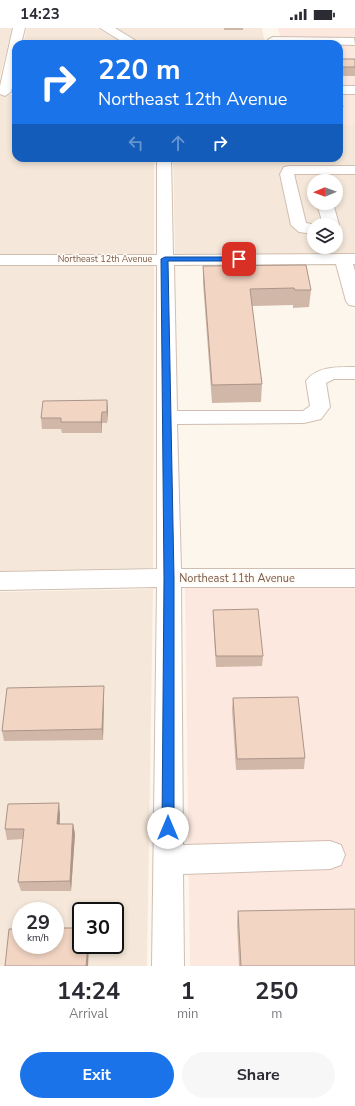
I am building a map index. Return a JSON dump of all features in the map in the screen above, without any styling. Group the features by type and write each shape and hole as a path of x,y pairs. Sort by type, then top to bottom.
{"street":[{"path":"17,40 19,28"},
{"path":"106,28 128,40"},
{"path":"270,28 273,40"},
{"path":"343,42 354,42"},
{"path":"7,92 12,65"},
{"path":"343,90 355,90"},
{"path":"164,162 169,578 168,966"},
{"path":"307,229 299,226 287,174 290,170 309,174"},
{"path":"331,174 355,170"},
{"path":"349,259 355,301"},
{"name":"Northeast 12th Avenue","path":"0,260 349,259"},
{"path":"167,418 304,417 314,414 320,407 316,381 320,377 331,374 355,373"},
{"name":"Northeast 11th Avenue","path":"0,581 169,578 355,578"},
{"path":"168,860 330,855"}],"shaded area":[{"path":"0,28 12,28 0,77"},
{"path":"27,28 97,28 119,40 24,40"},
{"path":"115,28 262,28 264,40 136,40"},
{"path":"278,28 355,28 355,87 343,87 343,40 281,40"},
{"path":"343,93 355,93 355,126 343,126"},
{"path":"0,95 12,95 12,162 154,162 154,254 0,255"},
{"path":"343,126 355,126 355,254 343,254 343,218 307,218 307,254 175,254 173,162 343,162"},
{"path":"154,264 153,568 0,571 0,265"},
{"path":"185,588 355,588 355,966 190,966"},
{"path":"153,589 147,966 0,966 0,592"}],"building":[{"path":"343,59 355,59 355,67 343,67"},
{"path":"306,265 311,290 295,290 294,288 250,289 262,384 212,385 203,266"},
{"path":"107,400 107,412 102,412 101,422 61,422 61,418 41,418 43,401"},
{"path":"258,609 263,656 216,656 213,610"},
{"path":"104,686 102,729 2,731 7,688"},
{"path":"298,697 305,758 237,759 233,698"},
{"path":"59,803 57,824 73,824 70,881 18,882 24,829 5,829 8,804"},
{"path":"355,909 355,966 241,966 238,911"},
{"path":"64,928 72,928 72,954 87,954 86,966 5,966 9,929 12,929 12,954 64,954"}],"route":[{"path":"168,828 169,578 165,259 239,259"}]}
